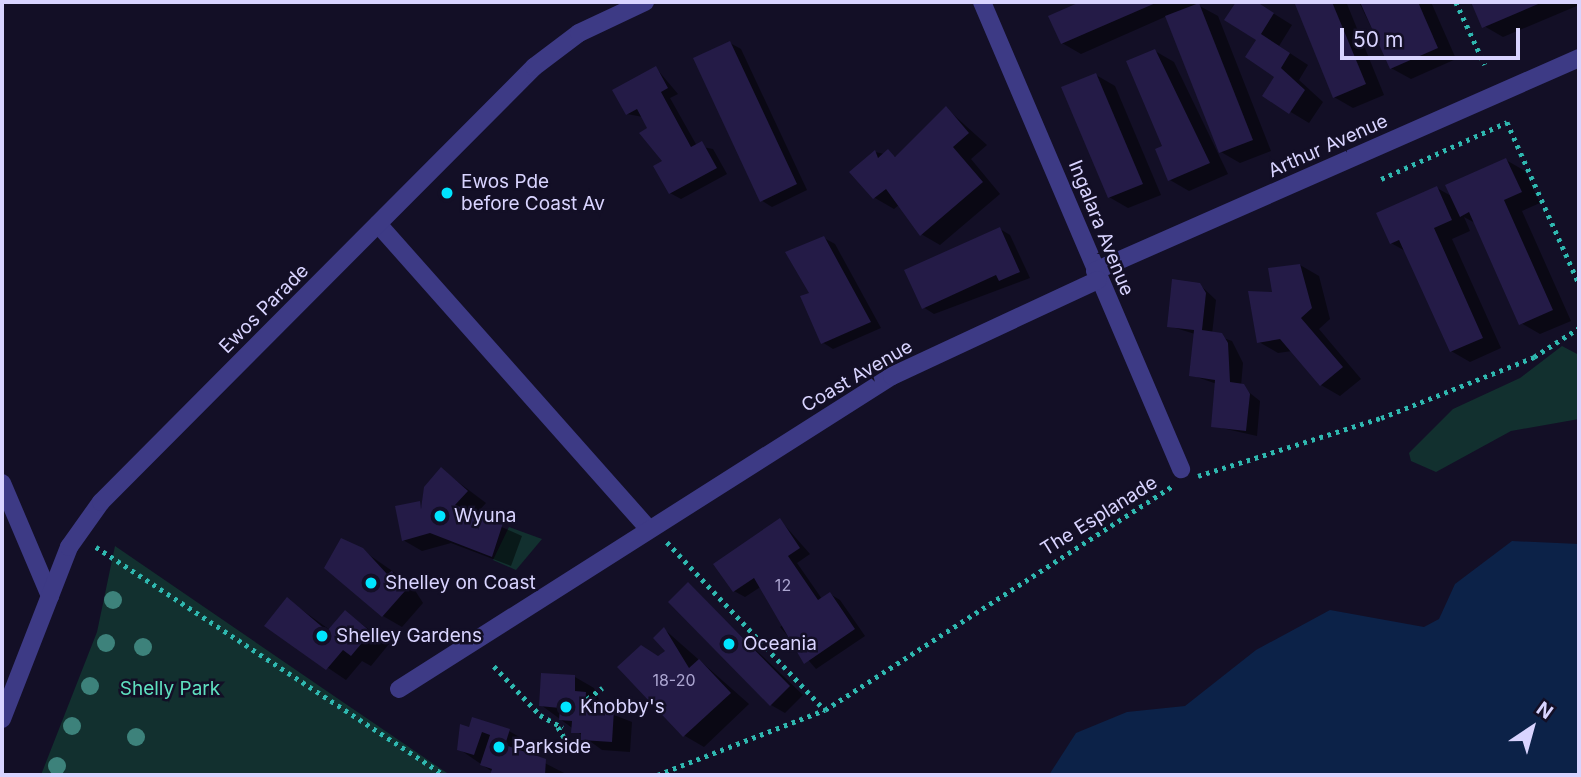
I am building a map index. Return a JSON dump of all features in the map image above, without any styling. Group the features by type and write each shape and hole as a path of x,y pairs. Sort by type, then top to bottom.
{"street":[{"name":"Ewos Parade","path":"2,719 72,541 101,502 534,66 579,33 645,2"},
{"name":"Ingalara Avenue","path":"982,2 1184,477"},
{"name":"Arthur Avenue","path":"1096,275 1579,58"},
{"path":"378,225 650,527"},
{"name":"Coast Avenue","path":"399,689 650,527 892,376 1096,275"},
{"path":"2,483 50,596"}],"path":[{"path":"1456,2 1485,65"},
{"path":"1381,179 1507,122 1579,284"},
{"name":"The Esplanade","path":"657,775 825,710 1184,477 1381,418 1534,357 1579,328"},
{"path":"650,527 825,710"},
{"path":"96,547 444,775"},
{"path":"494,666 561,727 569,745 582,749"},
{"path":"587,699 603,688"}],"green space":[{"path":"1562,346 1579,355 1579,419 1511,431 1436,472 1411,461 1409,453 1453,409 1520,378"},
{"path":"509,527 542,539 516,570 493,560"},
{"name":"Shelly Park","path":"115,546 450,775 41,775 97,632"}],"water":[{"path":"1512,541 1579,544 1579,775 1049,775 1076,733 1127,712 1185,706 1256,650 1330,610 1424,627 1439,619 1455,584"}],"building":[{"path":"1080,2 1158,2 1061,44 1048,16"},
{"path":"1236,2 1257,2 1274,13 1261,34 1290,53 1281,68 1305,90 1289,114 1262,96 1274,77 1245,57 1256,40 1224,20"},
{"path":"1332,2 1366,84 1333,98 1295,4"},
{"path":"1360,2 1418,2 1438,48 1390,69"},
{"path":"1471,2 1543,2 1482,28"},
{"path":"1199,3 1253,140 1219,153 1165,16"},
{"path":"730,41 797,184 760,202 693,58"},
{"path":"1155,49 1210,163 1168,181 1155,149 1162,146 1126,61"},
{"path":"656,66 668,88 661,92 691,147 702,141 717,168 669,194 653,166 662,161 639,133 647,128 637,109 626,115 612,90"},
{"path":"1096,73 1143,184 1108,198 1061,87"},
{"path":"946,106 969,133 953,147 983,182 920,236 886,189 873,199 849,172 875,150 878,158 888,149 895,157"},
{"path":"1506,158 1522,192 1504,200 1553,310 1519,325 1469,212 1460,217 1445,185"},
{"path":"1437,186 1452,220 1434,228 1483,338 1450,352 1399,240 1390,244 1376,213"},
{"path":"1000,227 1020,272 999,281 996,275 922,309 904,270"},
{"path":"824,236 871,322 821,344 800,296 809,293 785,252"},
{"path":"1300,264 1312,308 1301,318 1343,367 1320,386 1280,339 1257,343 1248,291 1272,292 1268,268"},
{"path":"1172,279 1200,283 1206,293 1202,330 1222,333 1228,343 1230,382 1244,384 1250,394 1246,431 1211,427 1215,380 1189,376 1194,330 1167,327"},
{"name":"Wyuna","path":"441,467 468,491 455,505 503,523 492,557 430,533 402,541 395,506 420,501 421,509 424,487"},
{"path":"780,518 800,548 788,556 818,600 830,592 855,629 804,664 754,578 733,592 713,564"},
{"name":"Shelley on Coast","path":"341,538 363,548 387,574 392,571 405,591 382,617 324,568"},
{"name":"Oceania","path":"688,582 790,686 770,706 668,602"},
{"name":"Shelley Gardens","path":"287,597 327,631 345,610 371,632 351,656 343,650 326,670 264,626"},
{"path":"664,627 689,668 699,659 731,693 683,737 617,667 641,645 658,656 665,651 653,638"},
{"name":"Knobby's","path":"541,673 575,675 575,691 586,692 585,708 614,710 612,742 581,740 581,733 571,733 572,721 559,720 560,708 539,706"},
{"name":"Parkside","path":"472,717 510,729 505,745 546,759 545,775 490,775 492,769 480,765 490,735 482,732 474,755 457,750 460,724 469,727"}],"place":[{"name":"Ewos Pde before Coast Av","path":"447,193"},
{"name":"Wyuna","path":"440,516"},
{"name":"Shelley on Coast","path":"371,583"},
{"name":"Shelley Gardens","path":"322,636"},
{"name":"Oceania","path":"729,644"},
{"name":"Knobby's","path":"566,707"},
{"name":"Parkside","path":"499,747"}]}
